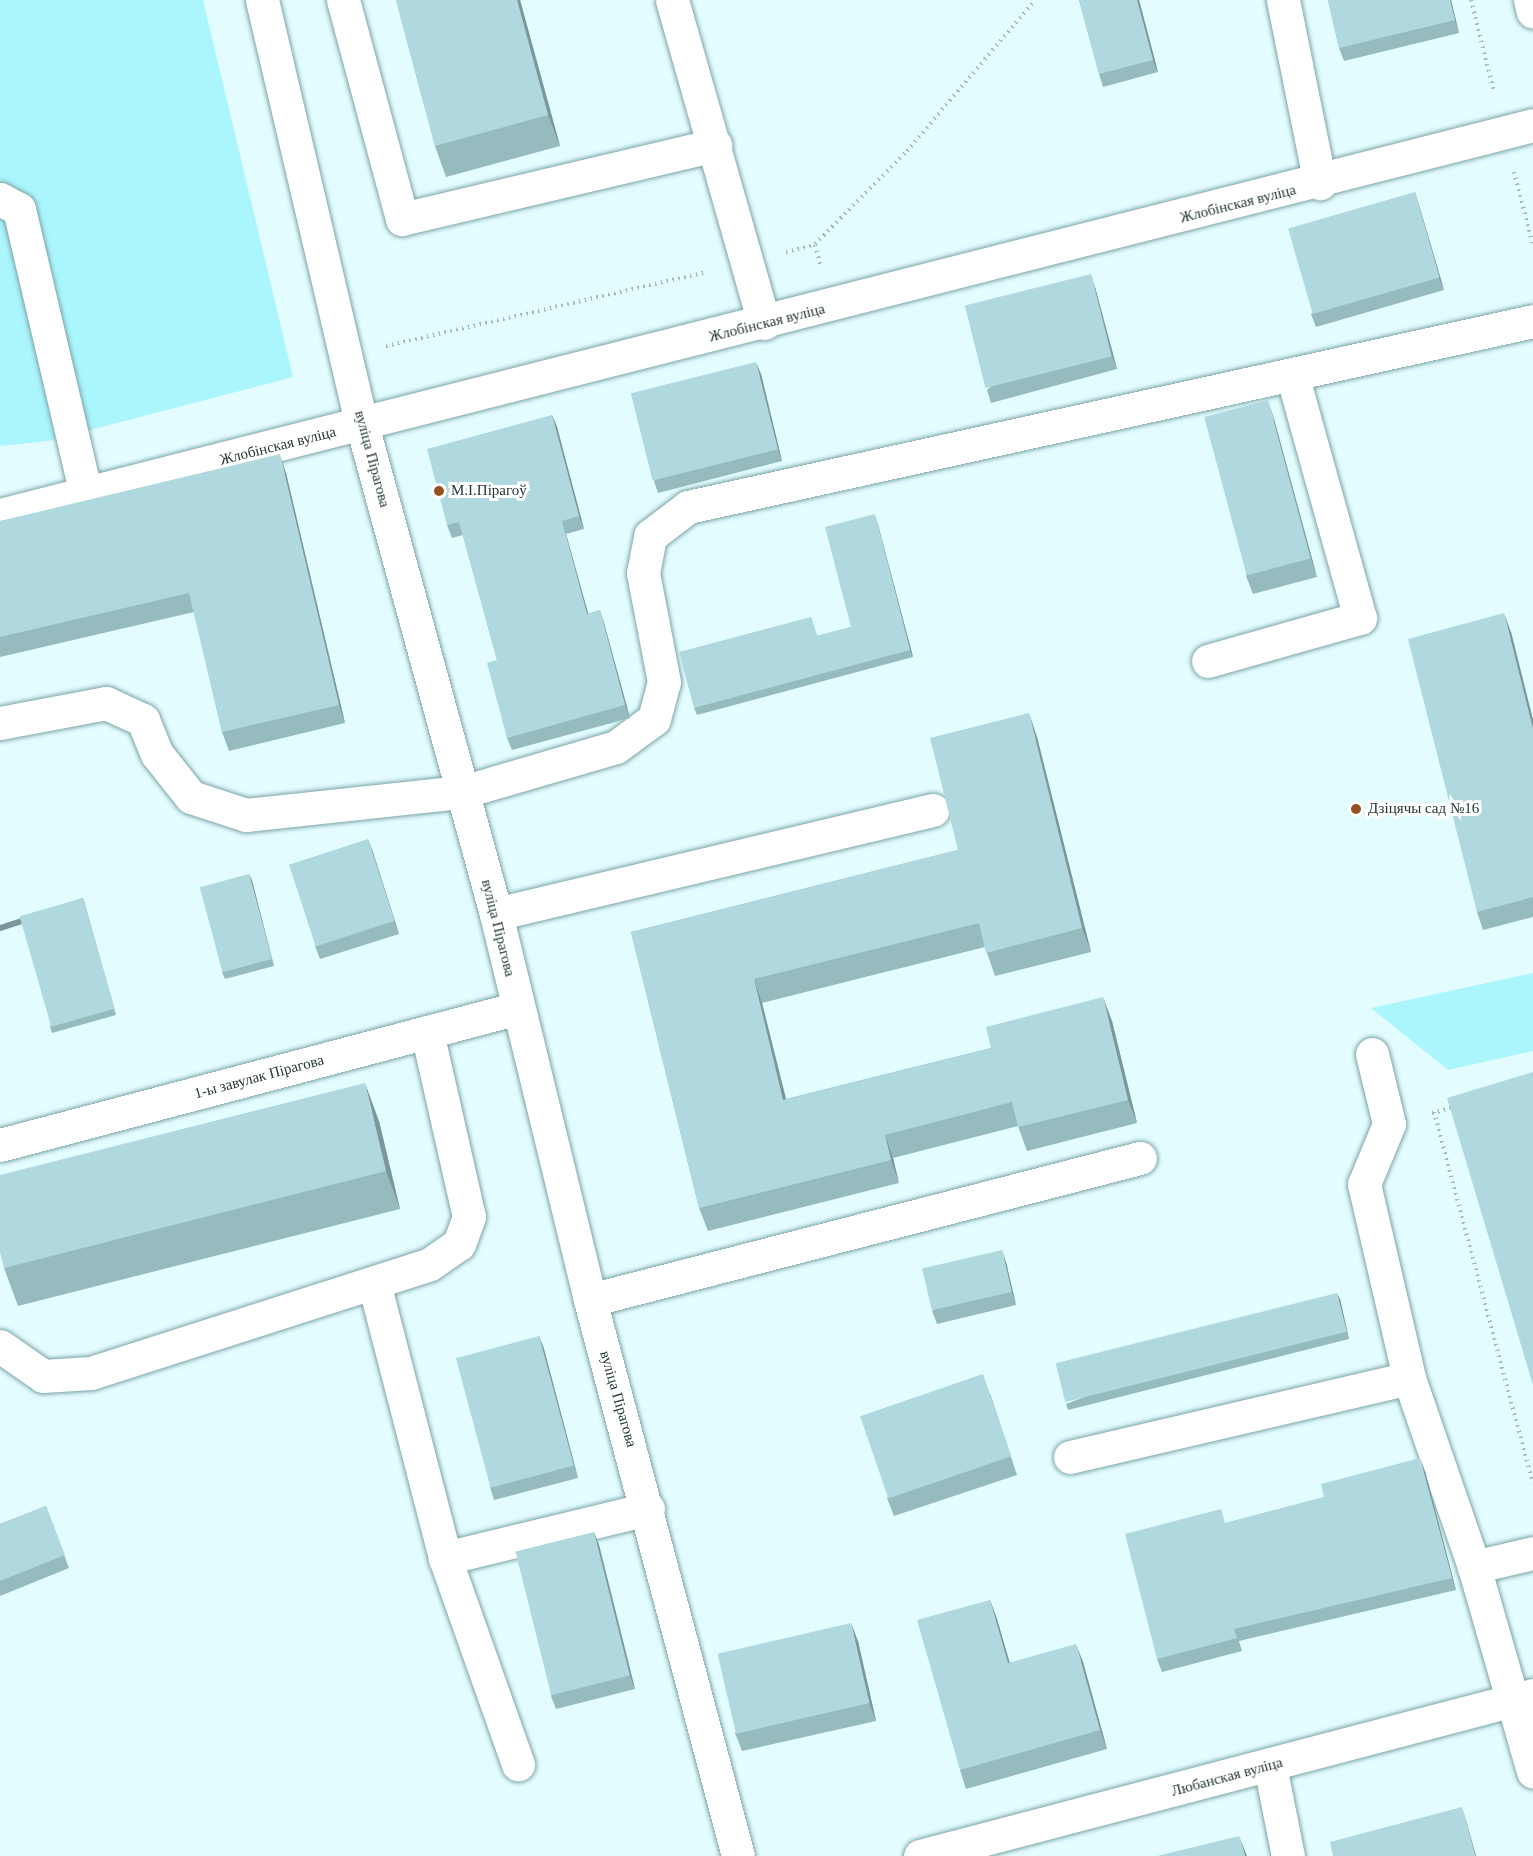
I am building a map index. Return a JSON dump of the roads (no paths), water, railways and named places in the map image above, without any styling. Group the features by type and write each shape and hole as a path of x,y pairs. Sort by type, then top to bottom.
{"street":[{"name":"вуліца Пірагова","path":"262,0 362,425 496,914 590,1300 648,1509 738,1856"},
{"path":"343,0 402,219 715,146"},
{"path":"672,0 765,323"},
{"path":"1283,0 1320,183"},
{"path":"1530,0 1533,12"},
{"name":"Жлобінская вуліца","path":"0,515 1320,183 1519,129"},
{"path":"0,199 20,209 86,494"},
{"path":"0,723 106,703 143,720 157,754 191,798 246,815 462,792 616,747 654,719 664,682 643,573 650,536 688,507 1533,321"},
{"path":"1208,661 1360,618 1292,374"},
{"path":"496,914 933,810"},
{"name":"1-ы завулак Пірагова","path":"0,1145 518,1008"},
{"path":"0,1346 43,1376 91,1373 430,1264 459,1244 469,1217 427,1032"},
{"path":"1372,1054 1389,1124 1364,1184 1409,1378 1474,1567 1523,1698 1533,1772"},
{"path":"590,1300 1140,1158"},
{"path":"374,1283 445,1558 518,1764"},
{"path":"1070,1457 1409,1378"},
{"path":"445,1558 648,1509"},
{"path":"1474,1567 1533,1553"},
{"name":"Любанская вуліца","path":"920,1856 1523,1698"},
{"path":"1270,1766 1288,1856"}],"place":[{"name":"М.І.Пірагоў","path":"439,491"},
{"name":"Дзіцячы сад №16","path":"1356,809"}]}
